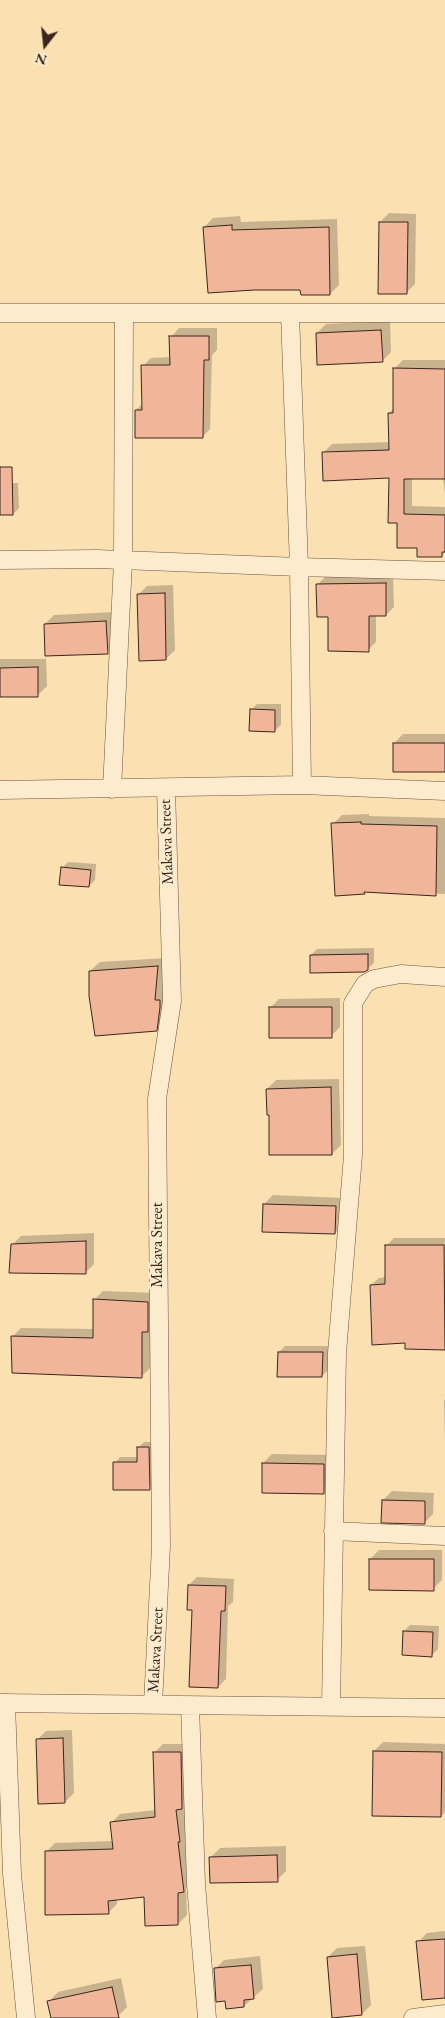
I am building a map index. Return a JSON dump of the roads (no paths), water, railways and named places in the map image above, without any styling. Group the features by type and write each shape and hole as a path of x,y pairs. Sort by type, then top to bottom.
{"street":[{"path":"0,313 445,313"},
{"path":"112,788 123,561 124,313"},
{"path":"290,313 299,568 302,785"},
{"path":"0,560 123,561 299,568 445,571"},
{"path":"0,790 302,785 445,791"},
{"name":"Makava Street","path":"153,1704 161,1546 157,1099 172,1001 166,788"},
{"path":"331,1706 337,1354 353,1155 353,1003 365,984 374,979 401,974 445,977"},
{"path":"333,1531 445,1536"},
{"path":"26,2018 12,1874 3,1703 445,1708"},
{"path":"190,1705 196,1884 207,2018"},
{"path":"413,2018 445,2014"}]}
